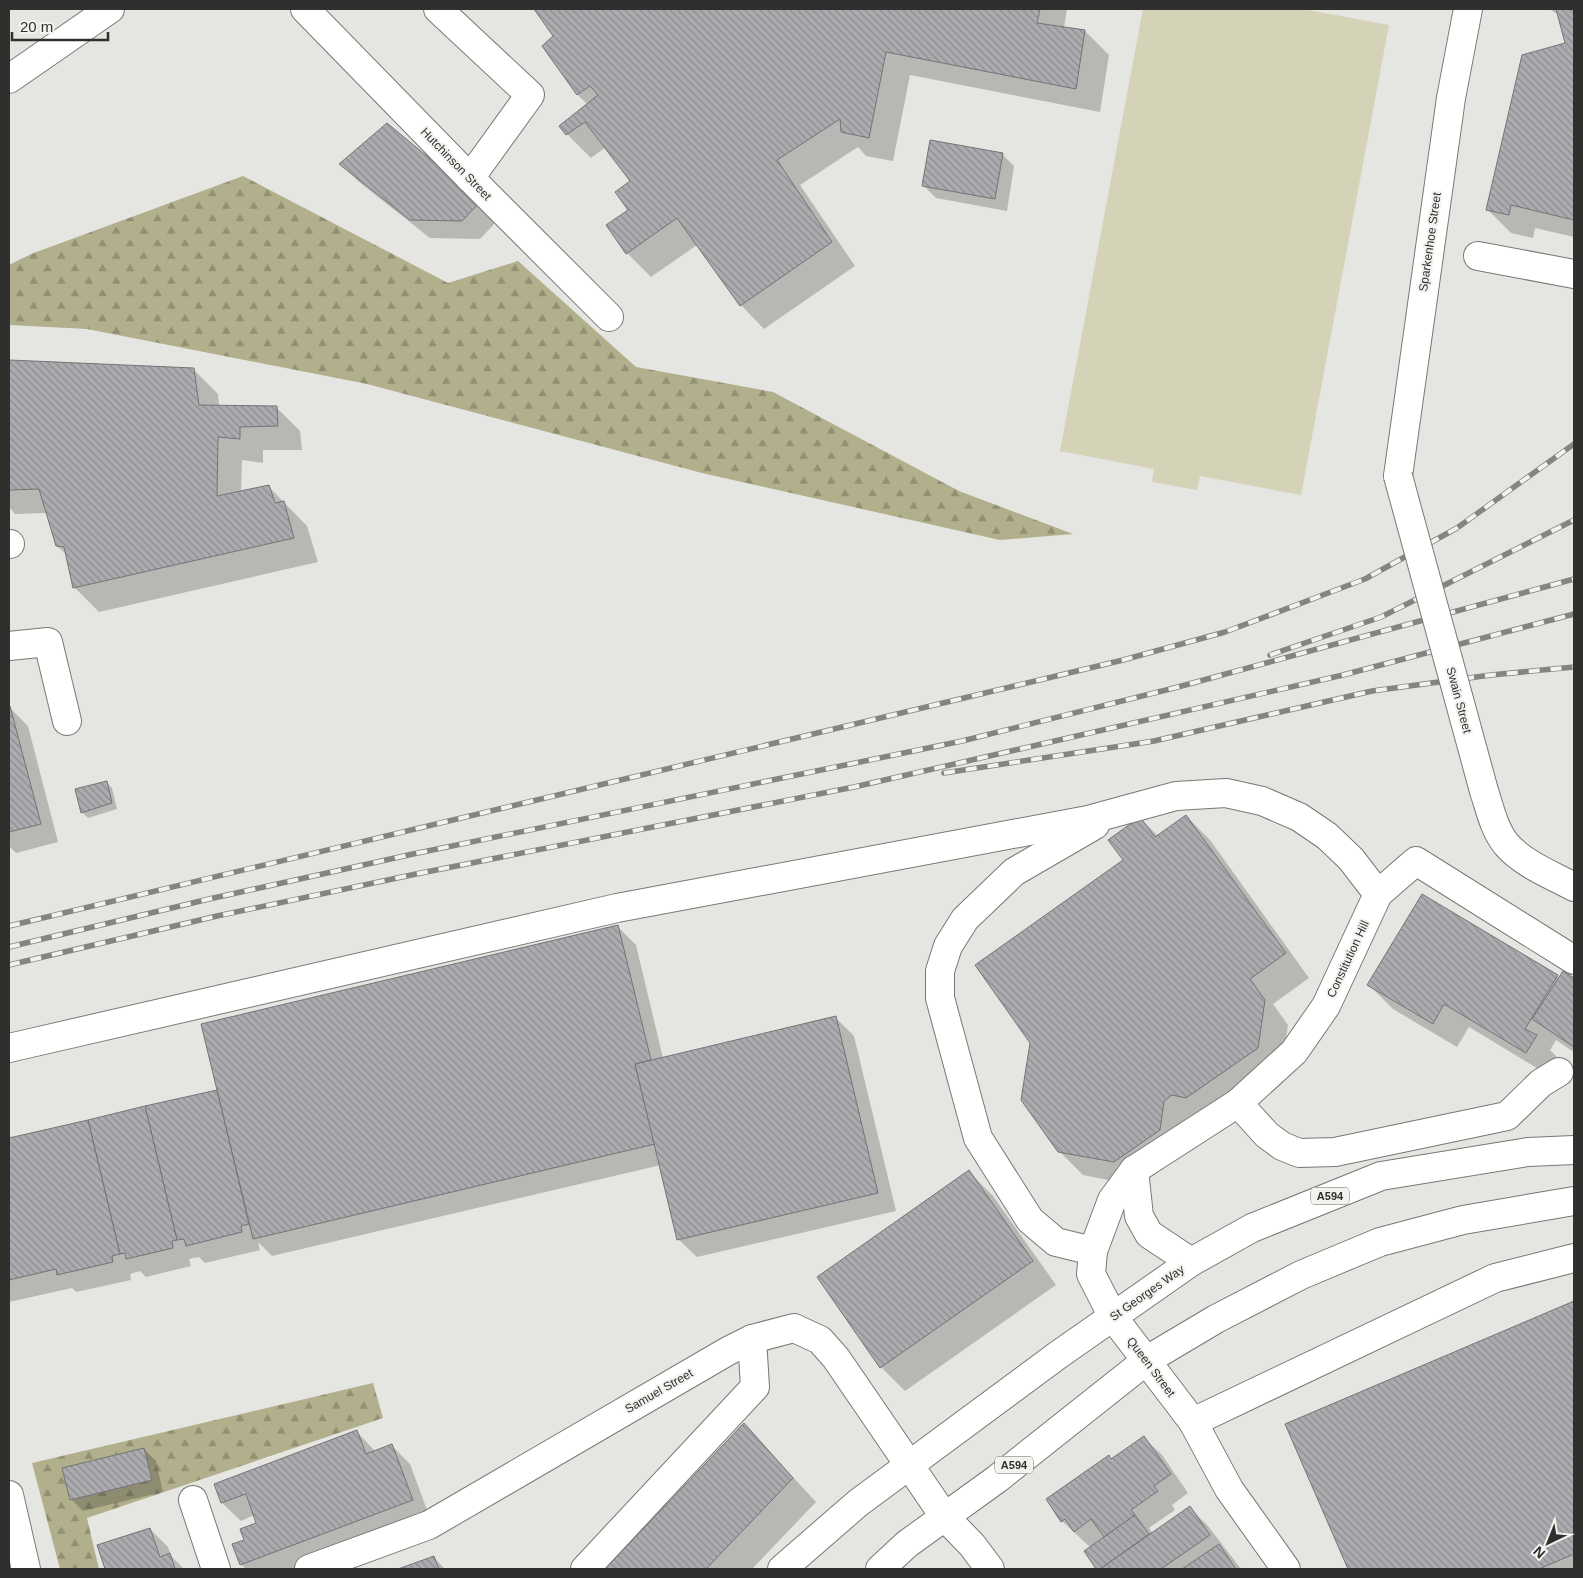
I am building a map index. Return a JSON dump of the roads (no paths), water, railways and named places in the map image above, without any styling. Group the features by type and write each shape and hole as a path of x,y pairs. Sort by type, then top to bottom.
{"street":[{"path":"9,79 110,9"},
{"name":"Hutchinson Street","path":"305,9 609,317"},
{"path":"438,9 530,94 470,178"},
{"name":"Sparkenhoe Street","path":"1398,476 1451,98 1468,9"},
{"path":"1478,256 1574,274"},
{"name":"Swain Street","path":"1398,476 1484,791 1494,821 1506,844 1524,860 1574,887"},
{"path":"9,646 48,642 66,721"},
{"path":"9,1048 617,908 1088,820 1176,796 1226,794 1262,801 1299,817 1327,836 1351,859 1378,894"},
{"path":"1088,820 1095,825 1014,872 965,919 948,946 940,971 940,998 978,1138 1030,1220 1056,1242 1093,1251"},
{"name":"Constitution Hill","path":"1093,1251 1112,1200 1134,1170 1238,1103 1294,1052 1326,1006 1378,894 1416,861 1574,960"},
{"path":"1238,1103 1267,1135 1282,1146 1299,1153 1335,1152 1507,1116 1541,1082 1559,1072"},
{"name":"St Georges Way","path":"782,1569 858,1503 1058,1355 1191,1262 1252,1228 1381,1176 1528,1152 1574,1150"},
{"path":"1134,1170 1138,1216 1149,1234 1191,1262"},
{"name":"A594","path":"880,1569 907,1544 997,1479 1147,1360 1216,1319 1300,1275 1380,1242 1464,1220 1574,1201"},
{"name":"Queen Street","path":"1093,1251 1091,1274 1113,1318 1193,1422 1229,1489 1286,1569"},
{"path":"1193,1422 1495,1278 1574,1258"},
{"name":"Samuel Street","path":"309,1569 341,1564 429,1525 752,1339 794,1328 820,1340 836,1358 944,1516 972,1545 990,1569"},
{"path":"585,1569 755,1387 752,1339"},
{"path":"9,1495 26,1569"},
{"path":"193,1500 216,1569"}],"railway":[{"path":"9,926 1123,660 1225,632 1365,579 1457,528 1574,444"},
{"path":"1270,655 1381,617 1574,520"},
{"path":"9,947 209,899 413,854 962,741 1178,687 1574,579"},
{"path":"9,965 217,916 416,874 854,787 1343,675 1574,614"},
{"path":"944,773 1154,741 1372,691 1491,675 1574,667"}]}
